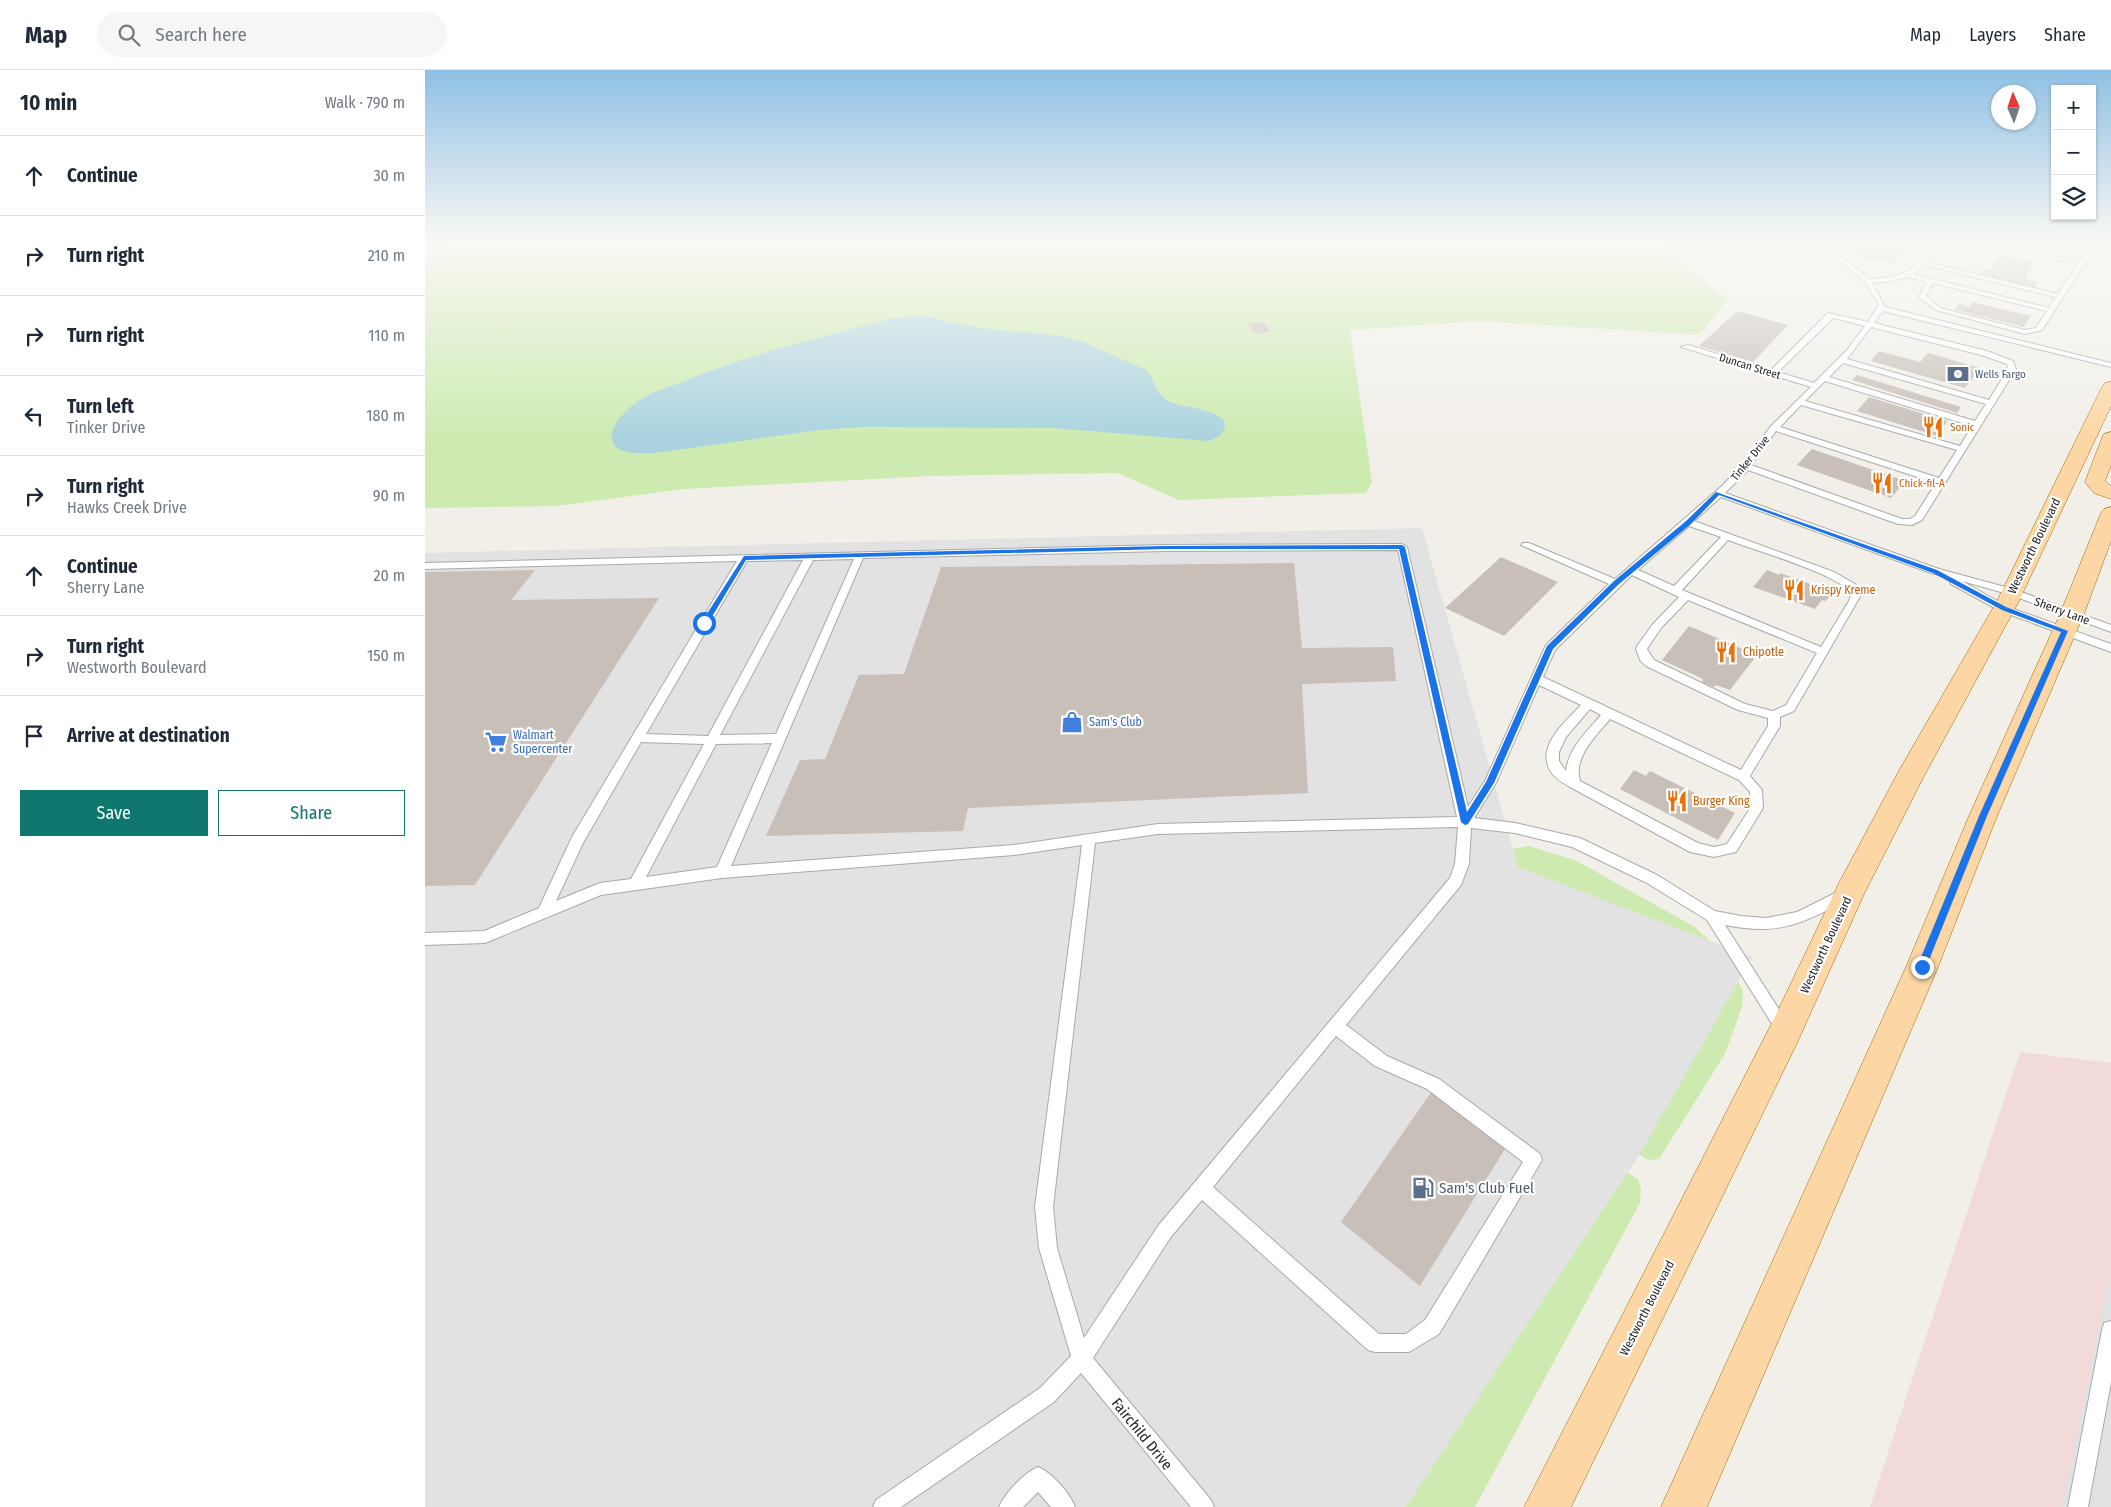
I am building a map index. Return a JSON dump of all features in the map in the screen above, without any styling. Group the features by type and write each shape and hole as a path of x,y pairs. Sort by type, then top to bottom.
{"main road":[{"name":"Westworth Boulevard","path":"1547,1507 1785,1032 1851,892 1909,776 2008,600 2111,386"},
{"path":"2111,438 2095,482 2101,489 2111,493"},
{"path":"1684,1507 1922,967 1983,816 2068,623 2111,512"}],"lane":[{"path":"1936,307 2025,332 2037,330 2052,307"},
{"path":"1945,307 2037,330"},
{"path":"2038,307 2050,310"},
{"path":"1881,308 2111,365"},
{"name":"Tinker Drive","path":"1465,822 1490,783 1550,648 1616,583 1688,522 1745,466 1774,428 1842,360 1881,308"},
{"path":"1745,466 1901,522 1912,522 1919,518 2012,369 2010,363 1984,353 1870,323 1831,315 1773,373"},
{"name":"Duncan Street","path":"1685,347 1816,386"},
{"path":"1842,360 1991,403"},
{"path":"1824,378 1977,424"},
{"path":"1799,402 1961,449"},
{"path":"1774,428 1941,482"},
{"path":"1718,493 1935,571 2008,600"},
{"path":"1686,596 1669,613 1641,649 1645,657 1650,663 1741,707 1774,715 1790,708 1857,593 1851,586 1830,574 1688,522"},
{"path":"1675,591 1727,536"},
{"path":"1526,545 1616,583"},
{"path":"425,566 1165,548 1402,547 1465,822 1462,864 1456,882 1164,1232 1081,1359 1047,1394 883,1507"},
{"path":"722,872 860,555"},
{"path":"635,884 810,556"},
{"path":"544,912 577,841 744,558"},
{"path":"1632,571 1686,596 1824,652"},
{"path":"1935,571 2008,600"},
{"name":"Sherry Lane","path":"2008,600 2068,623 2111,648"},
{"name":"Sherry Lane","path":"2008,600 2068,623 2111,629"},
{"path":"1536,680 1588,704 1743,777 1756,790 1757,808 1731,848 1714,852 1695,848 1574,784 1557,770 1551,760 1554,745 1588,704"},
{"path":"1574,784 1571,777 1574,760 1608,714"},
{"path":"1743,777 1774,726 1774,715"},
{"path":"637,738 712,740 780,738"},
{"path":"425,940 485,937 600,889 722,872 1014,850 1158,829 1465,822 1515,828 1575,842 1651,879 1712,916 1766,924 1799,918 1851,892"},
{"path":"1081,1359 1048,1248 1044,1207 1089,839"},
{"path":"1712,916 1785,1032"},
{"path":"1200,1187 1375,1343 1409,1343 1432,1327 1534,1160 1433,1084 1381,1061 1335,1026"},
{"path":"2078,1507 2111,1330"},
{"name":"Fairchild Drive","path":"1081,1359 1204,1507"},
{"path":"1009,1507 1038,1477 1065,1507"}],"shaded area":[{"path":"1422,528 1518,867 1752,957 1640,1154 1406,1507 425,1507 425,553"},
{"path":"2020,1052 2111,1063 2111,1507 1870,1507"},
{"path":"2108,1283 2111,1285 2111,1507 2062,1507"}],"green space":[{"path":"425,307 1722,307 1699,335 1479,321 1350,330 1372,482 1366,493 1179,500 1117,473 930,476 684,489 556,506 425,508"},
{"path":"1529,846 1575,860 1695,927 1725,956 1743,991 1742,1007 1725,1054 1659,1159 1648,1160 1621,1143 1609,1162 1638,1179 1641,1189 1640,1203 1475,1507 1292,1507 1497,851"}],"water":[{"path":"925,316 978,328 1062,336 1088,344 1146,370 1159,393 1168,401 1208,411 1224,420 1225,428 1220,436 1208,441 1054,428 862,427 820,430 655,453 625,451 614,445 612,432 620,418 642,399 659,391 729,364 802,342 894,318"}],"building":[{"path":"1957,307 1993,307 2031,316 2024,327 1955,310"},
{"path":"1737,311 1788,325 1753,362 1699,346"},
{"path":"1264,322 1270,332 1255,334 1248,324"},
{"path":"1879,351 1920,362 1928,353 1980,368 1965,388 1871,361"},
{"path":"1857,375 1961,407 1957,413 1852,380"},
{"path":"1869,397 1947,421 1937,436 1857,411"},
{"path":"1812,449 1905,481 1891,498 1797,465"},
{"path":"1501,557 1558,582 1504,636 1445,608"},
{"name":"Sam's Club","path":"1294,563 1302,648 1393,647 1396,681 1302,684 1308,793 968,808 963,831 766,836 800,760 825,759 859,675 904,674 941,567"},
{"name":"Walmart Supercenter","path":"535,570 511,600 659,598 475,885 425,886 425,572"},
{"name":"Krispy Kreme","path":"1767,570 1835,593 1825,601 1822,600 1815,609 1753,587"},
{"path":"1689,626 1757,655 1730,690 1716,685 1714,687 1702,682 1703,679 1662,660"},
{"name":"Burger King","path":"1634,770 1646,776 1650,771 1735,813 1718,840 1620,789"},
{"name":"Sam's Club Fuel","path":"1432,1091 1508,1144 1420,1286 1341,1222"}],"place":[{"name":"Wells Fargo","path":"1958,374"},
{"name":"Sonic","path":"1933,427"},
{"name":"Chick-fil-A","path":"1882,483"},
{"name":"Krispy Kreme","path":"1794,590"},
{"name":"Chipotle","path":"1726,652"},
{"name":"Sam's Club","path":"1072,722"},
{"name":"Walmart Supercenter","path":"496,742"},
{"name":"Burger King","path":"1677,801"},
{"name":"Sam's Club Fuel","path":"1423,1188"}],"route":[{"path":"704,623 744,558 1165,548 1402,547 1465,822 1490,783 1550,648 1616,583 1710,503 1718,493 1935,571 2004,609 2065,631 1983,816 1922,967"}]}
